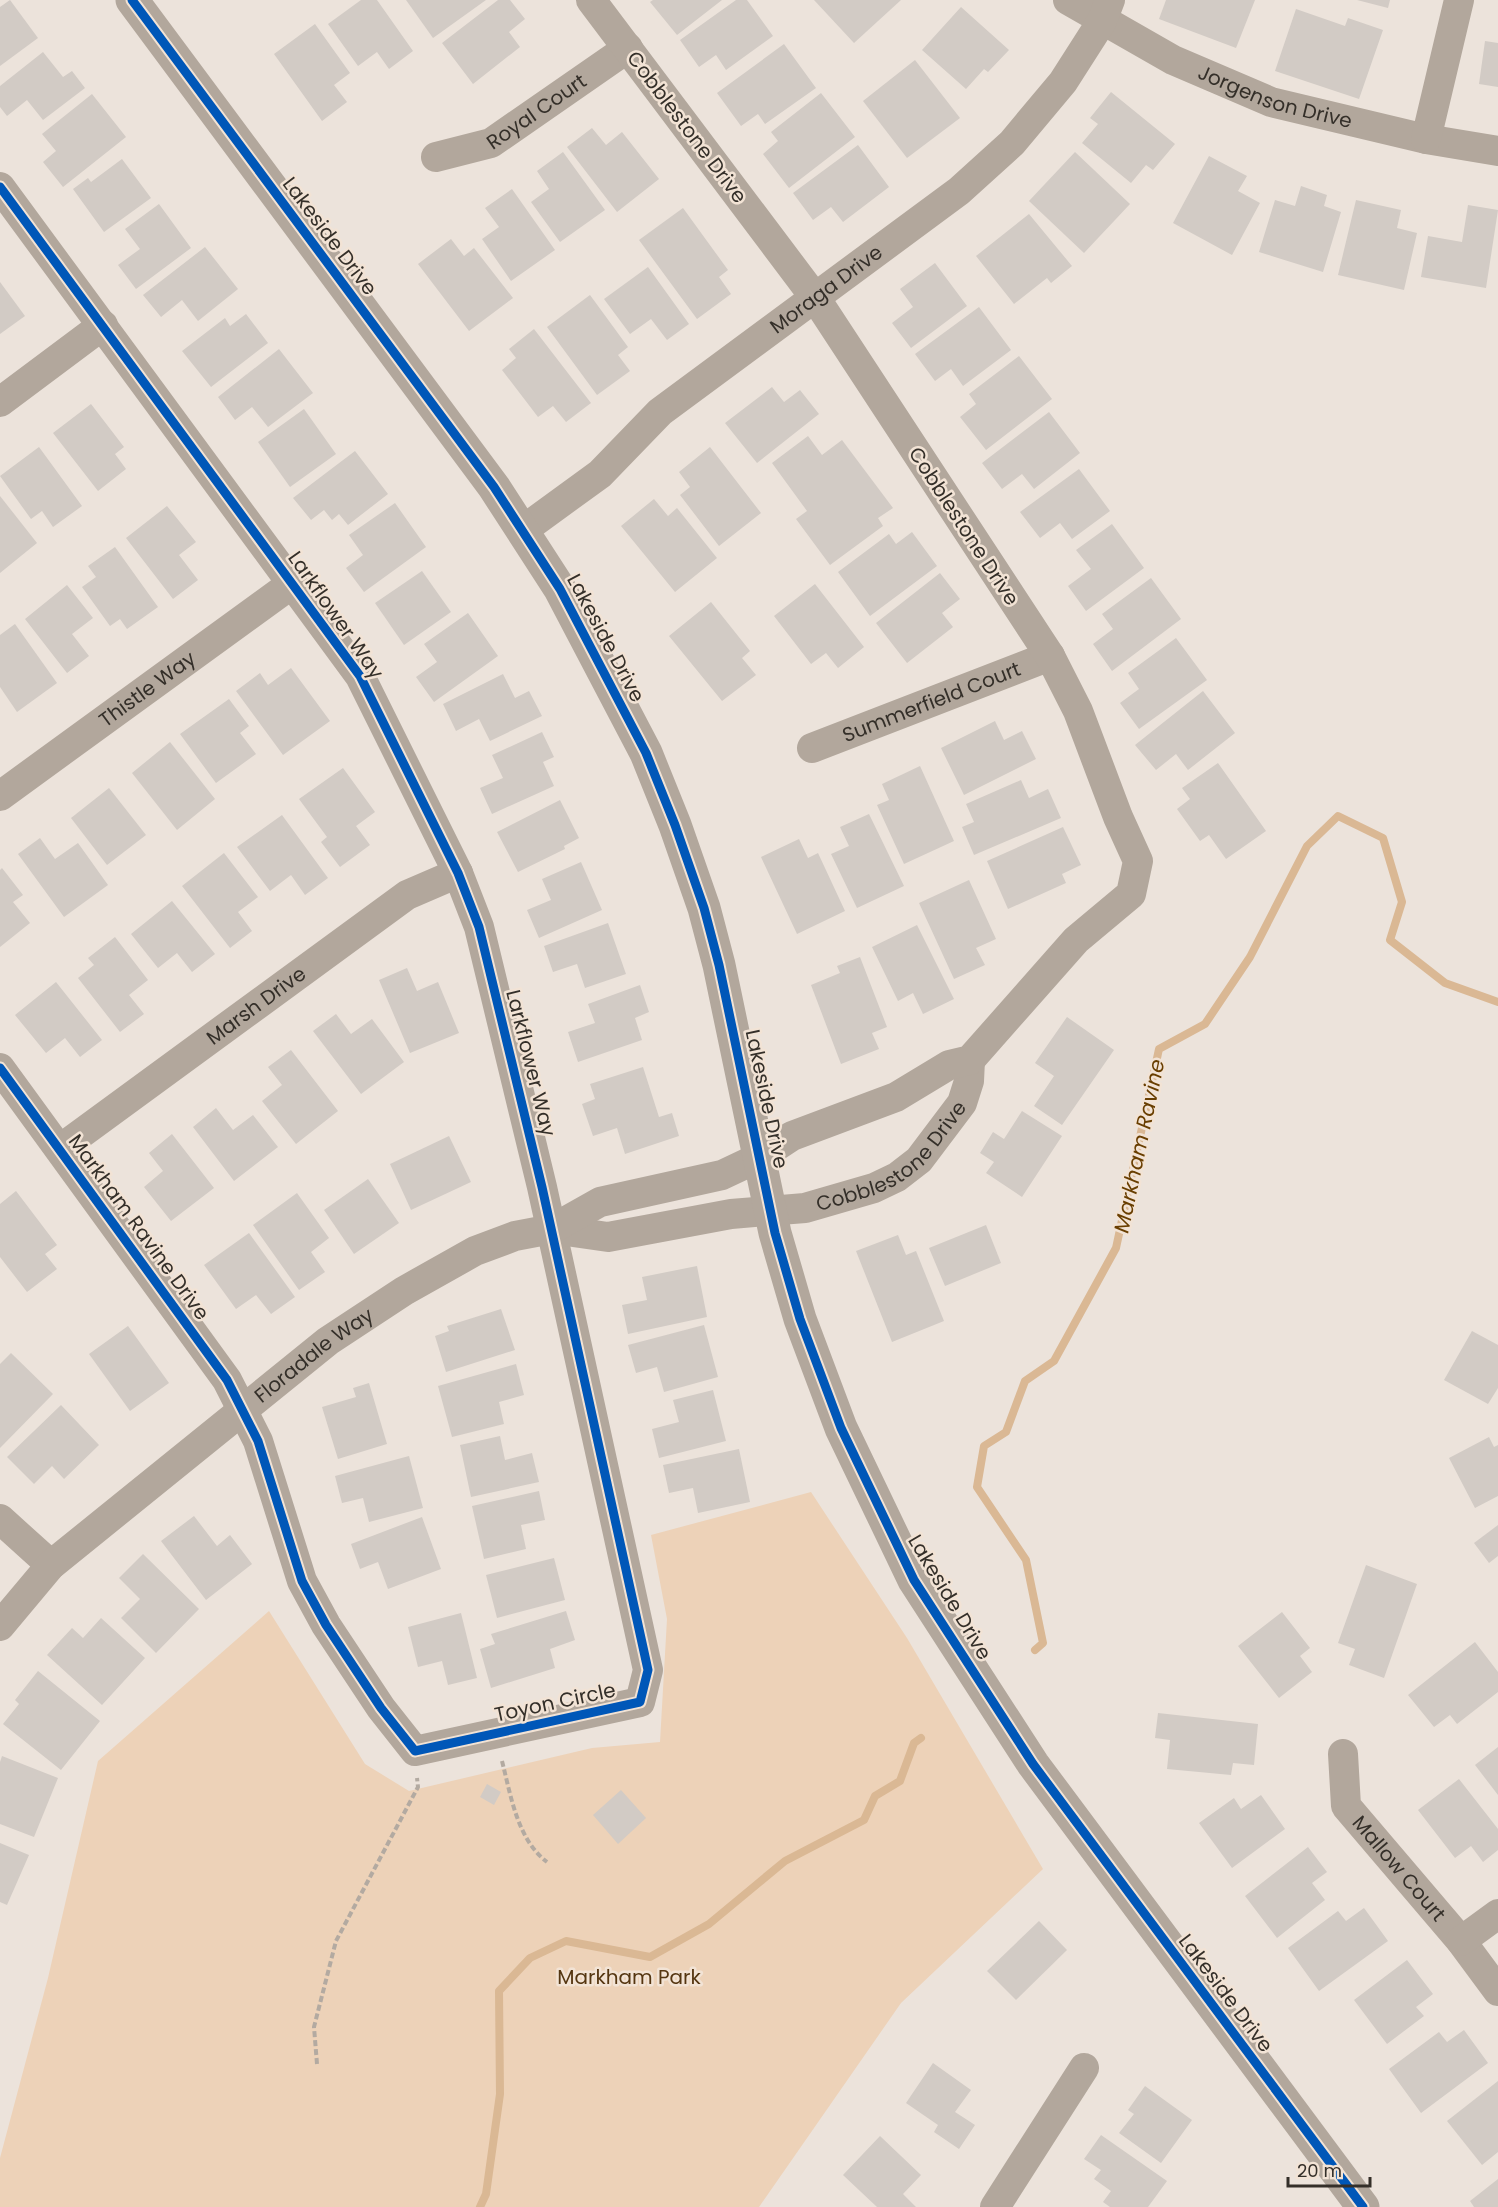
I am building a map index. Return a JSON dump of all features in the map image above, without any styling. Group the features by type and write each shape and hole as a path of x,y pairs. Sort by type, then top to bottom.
{"street":[{"name":"Lakeside Drive","path":"132,0 495,487 524,530 598,657 645,753 675,825 704,908 720,965 777,1240 818,1369 841,1428 914,1580 1033,1764 1363,2207"},
{"name":"Cobblestone Drive","path":"591,0 816,299 1050,656 1078,711 1118,817 1138,861 1131,894 1076,940 970,1060 949,1065 886,1101 792,1136 760,1157"},
{"name":"Jorgenson Drive","path":"1068,0 1106,11 1173,60 1271,102 1426,139 1498,151"},
{"path":"1426,139 1459,0"},
{"name":"Moraga Drive","path":"524,530 600,474 660,412 816,299 959,191 1012,143 1063,82 1106,11"},
{"name":"Royal Court","path":"436,157 491,143 628,48"},
{"name":"Larkflower Way","path":"0,187 360,676 458,873 479,927 552,1229"},
{"path":"0,402 103,325"},
{"name":"Thistle Way","path":"0,796 293,583"},
{"name":"Summerfield Court","path":"812,748 1050,656"},
{"name":"Marsh Drive","path":"60,1149 407,895 458,873"},
{"name":"Cobblestone Drive","path":"771,1208 805,1208 874,1188 897,1177 919,1160 962,1103 969,1081 970,1060"},
{"name":"Markham Ravine Drive","path":"0,1068 227,1380 243,1411"},
{"name":"Floradale Way","path":"0,1626 51,1565 328,1341 404,1291 475,1251 515,1236 552,1229 600,1202 722,1175 760,1157"},
{"name":"Floradale Way","path":"552,1229 608,1237 771,1208"},
{"name":"Toyon Circle","path":"415,1751 640,1702 648,1670 552,1229"},
{"path":"243,1411 258,1441 302,1581 327,1625 375,1699 415,1751"},
{"path":"0,1519 51,1565"},
{"name":"Mallow Court","path":"1344,1754 1346,1806 1461,1941 1498,1991"},
{"path":"1461,1941 1498,1914"},
{"path":"995,2207 1084,2068"}],"path":[{"path":"496,1734 515,1813 534,1852 547,1862"},
{"path":"317,2064 314,2027 336,1941 418,1787 415,1751"}],"green space":[{"name":"Markham Park","path":"811,1492 907,1638 1043,1869 901,2003 759,2207 0,2207 0,2158 48,1978 98,1761 269,1611 365,1764 409,1791 592,1748 660,1742 667,1619 651,1535"}],"building":[{"path":"10,0 38,38 0,66 0,7"},
{"path":"361,0 377,0 413,51 389,69 377,52 358,66 328,24"},
{"path":"406,0 486,0 433,38"},
{"path":"498,0 510,0 525,19 509,32 520,47 473,84 442,43"},
{"path":"653,0 722,0 677,35 650,2"},
{"path":"736,0 747,0 773,36 726,70 716,55 699,67 680,40"},
{"path":"814,0 901,0 854,43"},
{"path":"1166,0 1255,0 1236,48 1159,19"},
{"path":"1357,0 1390,0 1388,8"},
{"path":"961,7 1009,50 988,72 984,69 966,89 922,50"},
{"path":"1296,9 1345,26 1348,18 1383,30 1359,99 1275,71"},
{"path":"315,24 350,73 334,85 347,102 322,121 274,54"},
{"path":"1485,41 1498,43 1498,87 1479,84"},
{"path":"784,44 816,88 765,124 758,114 741,126 717,93"},
{"path":"43,52 63,77 72,71 85,88 43,120 27,100 7,116 0,107 0,86"},
{"path":"915,60 960,118 907,158 863,101"},
{"path":"1111,92 1175,144 1153,170 1146,165 1131,183 1082,143 1098,124 1090,118"},
{"path":"821,93 855,137 789,188 763,154 778,141 771,132"},
{"path":"92,94 126,137 63,187 43,162 56,151 42,134"},
{"path":"592,128 606,145 622,132 659,179 617,212 567,147"},
{"path":"858,145 889,187 843,222 831,207 813,220 793,193"},
{"path":"563,152 605,210 560,242 531,202 549,189 537,171"},
{"path":"1075,152 1130,204 1084,253 1029,201"},
{"path":"1209,156 1247,176 1238,191 1260,203 1232,255 1173,223"},
{"path":"122,159 151,198 104,232 73,189 88,178 91,182"},
{"path":"1301,186 1327,195 1324,206 1341,212 1323,272 1259,252 1275,200 1295,206"},
{"path":"512,189 555,250 511,281 482,239 499,227 485,208"},
{"path":"1356,200 1401,210 1397,228 1417,233 1404,290 1338,275"},
{"path":"159,204 191,248 136,289 118,265 140,249 125,229"},
{"path":"1468,205 1498,210 1486,288 1421,277 1428,236 1462,242"},
{"path":"683,208 728,270 719,277 731,294 697,319 639,240"},
{"path":"1029,214 1072,266 1051,283 1047,278 1014,304 976,256"},
{"path":"451,239 464,256 474,248 513,298 469,331 418,264"},
{"path":"205,247 238,289 198,321 182,300 161,317 143,295"},
{"path":"935,263 967,306 911,348 892,323 913,307 900,289"},
{"path":"648,267 689,324 667,340 651,319 630,334 604,299"},
{"path":"0,282 25,316 0,334"},
{"path":"590,295 628,347 618,355 630,371 597,395 547,327"},
{"path":"979,307 1011,350 963,386 951,369 935,381 915,354"},
{"path":"246,314 268,343 211,387 182,351 225,318 230,326"},
{"path":"534,329 591,403 566,422 553,406 538,417 502,370 516,358 509,349"},
{"path":"279,349 313,393 268,427 252,407 235,420 218,397"},
{"path":"1019,356 1052,399 986,450 960,417 976,404 969,394"},
{"path":"772,387 784,402 800,390 819,414 757,463 725,423"},
{"path":"91,404 124,447 115,454 126,469 98,491 53,433"},
{"path":"304,409 336,454 290,487 258,442"},
{"path":"1049,412 1080,453 1034,489 1022,474 1002,489 982,463"},
{"path":"808,436 822,455 842,440 893,508 878,518 883,526 830,565 796,519 807,511 772,463"},
{"path":"39,447 82,506 53,527 42,511 31,519 0,476"},
{"path":"710,447 761,513 719,546 680,495 690,487 679,472"},
{"path":"355,451 388,494 348,525 339,514 332,520 324,510 311,520 293,498"},
{"path":"1079,469 1110,511 1072,539 1060,523 1040,538 1020,512"},
{"path":"0,496 37,543 0,573"},
{"path":"654,499 668,516 677,508 717,558 675,592 621,526"},
{"path":"395,503 426,547 364,592 346,568 363,555 349,535"},
{"path":"167,506 196,542 179,555 198,580 173,599 126,538"},
{"path":"1112,524 1144,568 1086,611 1068,586 1091,569 1076,550"},
{"path":"912,532 937,566 870,616 838,572 889,534 896,544"},
{"path":"115,547 158,607 127,629 120,619 110,626 82,587 96,577 88,566"},
{"path":"422,571 451,612 404,645 375,603"},
{"path":"940,573 960,599 942,613 953,627 907,663 876,623"},
{"path":"1151,578 1181,619 1112,671 1093,644 1113,629 1102,614"},
{"path":"815,584 864,647 838,668 826,653 811,664 774,616"},
{"path":"67,585 93,618 72,634 89,656 67,673 25,619"},
{"path":"711,602 750,651 742,658 756,675 722,701 669,636"},
{"path":"468,613 498,656 434,702 416,677 437,662 424,644"},
{"path":"15,624 57,683 17,712 0,687 0,635"},
{"path":"1176,638 1207,680 1139,729 1120,703 1139,689 1128,673"},
{"path":"291,668 330,721 283,755 236,691 260,673 268,685"},
{"path":"503,674 515,698 529,691 542,716 490,741 479,719 456,731 443,704"},
{"path":"1203,691 1235,733 1188,770 1176,754 1156,770 1135,745"},
{"path":"229,699 249,726 240,733 256,754 216,783 180,734"},
{"path":"995,721 1004,740 1022,731 1036,759 964,795 941,748"},
{"path":"542,732 554,757 543,762 554,786 492,814 480,788 503,778 492,755"},
{"path":"170,742 215,799 177,830 132,773"},
{"path":"1218,763 1266,831 1226,859 1209,835 1200,841 1177,809 1190,799 1182,788"},
{"path":"920,766 954,841 904,864 877,805 889,800 882,784"},
{"path":"343,768 375,812 356,826 370,845 340,867 321,842 327,837 299,799"},
{"path":"1021,780 1029,798 1048,789 1061,818 974,855 962,827 974,822 966,804"},
{"path":"109,788 146,835 107,865 71,818"},
{"path":"560,800 579,838 564,846 565,849 518,872 497,832"},
{"path":"869,814 904,886 857,908 831,854 849,846 840,827"},
{"path":"282,815 328,878 305,895 291,875 270,891 237,847"},
{"path":"1063,827 1081,865 1062,874 1066,883 1008,909 987,861"},
{"path":"40,838 55,859 78,843 108,885 64,917 18,854"},
{"path":"799,839 808,858 818,853 845,911 797,934 761,857"},
{"path":"224,853 258,897 238,912 252,931 230,948 182,886"},
{"path":"581,862 602,910 539,938 527,910 551,900 542,879"},
{"path":"2,868 23,895 13,902 30,923 0,947 0,870"},
{"path":"969,880 996,939 976,948 985,965 954,979 919,903"},
{"path":"172,901 215,954 192,972 177,953 158,968 131,934"},
{"path":"608,923 626,974 585,988 577,964 553,972 544,946"},
{"path":"917,925 954,999 923,1014 913,993 898,1001 872,947"},
{"path":"115,937 148,980 129,995 144,1014 120,1032 78,978 94,965 88,958"},
{"path":"860,957 887,1027 872,1033 879,1049 841,1064 811,985 840,973 837,966"},
{"path":"407,968 417,991 438,982 459,1033 410,1053 379,980"},
{"path":"56,982 102,1040 80,1057 65,1038 46,1053 15,1015"},
{"path":"640,985 649,1012 635,1018 642,1040 578,1062 568,1032 595,1023 588,1004"},
{"path":"336,1014 351,1034 372,1019 404,1062 361,1094 313,1031"},
{"path":"1067,1017 1114,1050 1062,1125 1034,1106 1054,1076 1035,1063"},
{"path":"291,1050 338,1111 296,1144 262,1101 282,1085 268,1067"},
{"path":"643,1067 659,1117 672,1113 679,1136 625,1154 617,1128 593,1136 582,1104 595,1099 590,1084"},
{"path":"216,1108 233,1130 253,1115 278,1147 234,1181 193,1127"},
{"path":"1022,1111 1062,1136 1022,1197 986,1173 994,1162 980,1153 993,1132 1004,1139"},
{"path":"172,1134 214,1188 171,1221 144,1187 163,1171 149,1153"},
{"path":"449,1136 471,1182 411,1210 390,1164"},
{"path":"368,1179 399,1223 354,1254 324,1210"},
{"path":"16,1191 57,1245 45,1254 57,1269 27,1292 0,1257 0,1204"},
{"path":"297,1193 329,1238 311,1252 325,1272 299,1290 253,1225"},
{"path":"986,1225 1001,1263 945,1286 929,1248"},
{"path":"249,1233 295,1297 271,1314 256,1295 236,1309 204,1265"},
{"path":"898,1235 906,1255 916,1251 944,1321 892,1342 856,1251"},
{"path":"697,1266 707,1317 628,1334 622,1305 647,1300 642,1277"},
{"path":"501,1309 515,1350 446,1372 435,1336 449,1331 447,1326"},
{"path":"704,1325 718,1377 664,1392 657,1367 636,1373 628,1345"},
{"path":"128,1326 169,1383 130,1411 89,1354"},
{"path":"1472,1331 1498,1345 1498,1388 1488,1404 1444,1380"},
{"path":"11,1353 53,1394 0,1448 0,1364"},
{"path":"516,1364 524,1395 499,1402 504,1424 452,1437 438,1386"},
{"path":"369,1383 387,1444 338,1459 322,1407 356,1397 353,1388"},
{"path":"713,1390 726,1441 659,1458 652,1429 679,1422 673,1400"},
{"path":"61,1405 99,1445 64,1479 52,1466 34,1484 7,1457"},
{"path":"500,1436 505,1460 532,1453 539,1482 471,1497 460,1445"},
{"path":"1489,1437 1494,1447 1498,1445 1498,1496 1475,1508 1449,1458"},
{"path":"739,1449 750,1502 698,1513 693,1488 669,1493 663,1465"},
{"path":"409,1456 423,1508 369,1522 363,1498 342,1503 335,1476"},
{"path":"539,1491 545,1520 521,1525 526,1549 484,1559 472,1506"},
{"path":"194,1516 217,1546 230,1535 252,1564 206,1600 161,1541"},
{"path":"422,1517 441,1569 388,1589 378,1562 360,1569 351,1544"},
{"path":"1498,1525 1498,1556 1489,1563 1474,1543"},
{"path":"143,1554 199,1609 156,1653 121,1618 140,1599 119,1578"},
{"path":"554,1558 565,1600 497,1618 486,1575"},
{"path":"1366,1565 1417,1584 1384,1678 1349,1665 1355,1649 1338,1643"},
{"path":"566,1611 575,1640 550,1649 555,1668 491,1688 480,1649 495,1644 491,1634"},
{"path":"1282,1612 1310,1648 1300,1656 1312,1672 1279,1698 1238,1646"},
{"path":"461,1613 477,1678 448,1685 442,1661 418,1667 408,1627"},
{"path":"101,1618 145,1658 102,1705 47,1655 72,1628 83,1638"},
{"path":"1475,1642 1498,1672 1498,1692 1457,1724 1450,1715 1434,1727 1408,1695"},
{"path":"38,1671 100,1721 61,1770 3,1724 19,1704 15,1700"},
{"path":"1158,1713 1258,1724 1254,1765 1233,1763 1231,1775 1167,1769 1170,1740 1155,1738"},
{"path":"1498,1747 1498,1795 1475,1765"},
{"path":"2,1756 58,1778 34,1837 0,1824 0,1762"},
{"path":"1459,1779 1498,1829 1498,1850 1483,1862 1471,1846 1455,1858 1418,1810"},
{"path":"487,1784 501,1792 494,1805 480,1797"},
{"path":"621,1790 646,1818 618,1844 593,1815"},
{"path":"1261,1795 1285,1829 1232,1868 1199,1823 1234,1798 1241,1809"},
{"path":"0,1843 29,1855 7,1905 0,1902"},
{"path":"1308,1847 1327,1872 1312,1883 1325,1900 1277,1938 1245,1896"},
{"path":"1364,1908 1388,1941 1319,1991 1288,1948 1338,1911 1346,1921"},
{"path":"1039,1921 1067,1950 1016,2000 987,1971"},
{"path":"1407,1960 1433,1994 1416,2007 1424,2016 1387,2044 1354,2000"},
{"path":"1464,2030 1488,2063 1421,2113 1389,2069 1439,2032 1447,2042"},
{"path":"933,2063 971,2090 955,2112 975,2125 959,2149 934,2132 938,2125 906,2103"},
{"path":"1498,2081 1498,2152 1482,2165 1447,2121"},
{"path":"1145,2086 1192,2120 1161,2163 1119,2133 1134,2114 1128,2110"},
{"path":"1101,2135 1167,2181 1148,2207 1110,2207 1103,2202 1111,2191 1094,2179 1101,2170 1084,2159"},
{"path":"880,2136 921,2175 903,2194 916,2207 877,2207 843,2175"},
{"path":"1498,2179 1498,2207 1474,2207 1470,2201"}],"waterway":[{"name":"Markham Ravine","path":"1035,1650 1043,1643 1026,1560 977,1487 984,1446 1006,1432 1025,1381 1054,1361 1116,1248 1159,1049 1205,1024 1250,957 1307,846 1338,816 1383,838 1402,902 1390,940 1445,983 1498,1002"},
{"name":"Markham Ravine","path":"480,2207 486,2194 500,2094 499,1991 530,1958 566,1941 650,1957 709,1924 785,1861 864,1820 875,1796 900,1781 914,1743 921,1738"}],"cycle path":[{"path":"132,0 494,487 560,589 646,753 675,825 704,908 719,965 775,1233 800,1319 841,1428 914,1580 1033,1764 1363,2207"},
{"path":"0,187 360,676 458,873 479,927 542,1187 648,1670 640,1702 415,1751 381,1708 326,1625 302,1581 258,1441 227,1380 0,1068"}]}
